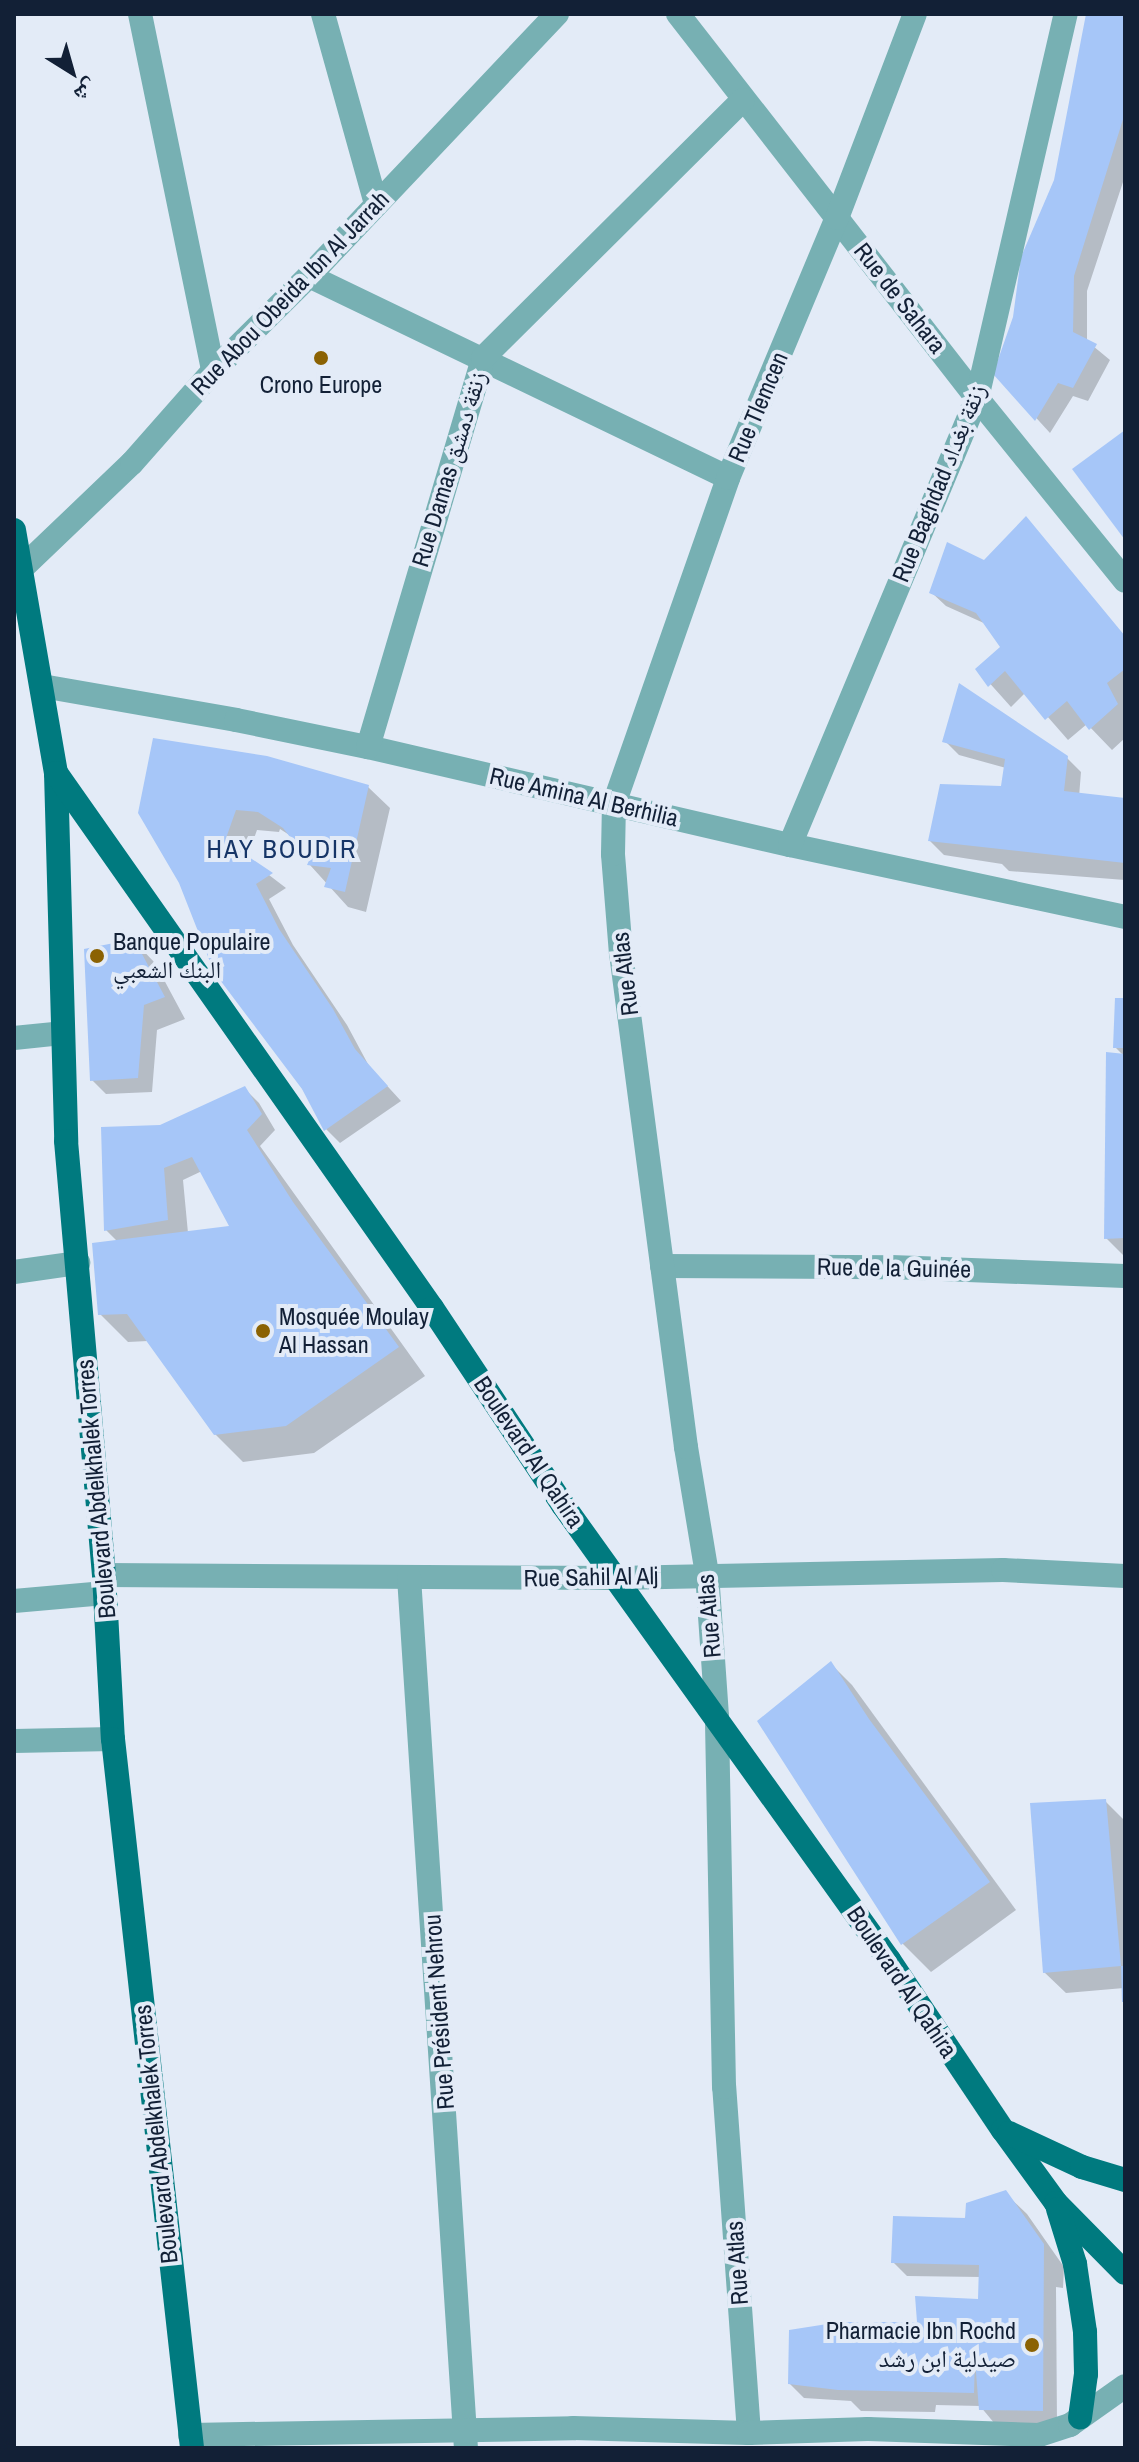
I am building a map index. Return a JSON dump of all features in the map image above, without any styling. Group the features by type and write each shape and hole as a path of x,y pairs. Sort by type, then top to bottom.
{"main road":[{"name":"Boulevard Abdelkhalek Torres","path":"14,530 21,569 23,635 42,686 56,773 66,1141 104,1584 113,1739 191,2442"},
{"name":"Boulevard Al Qahira","path":"56,773 616,1578 889,1960 1003,2130 1056,2203 1125,2273"},
{"path":"1003,2130 1082,2167 1125,2180"},
{"path":"1056,2203 1075,2264 1082,2307 1086,2374 1080,2418"}],"street":[{"path":"140,14 213,371"},
{"path":"323,14 376,204"},
{"name":"Rue Abou Obeida Ibn Al Jarrah","path":"21,569 132,463 213,371 309,276 557,14"},
{"name":"Rue de Sahara","path":"678,14 977,398 1125,581"},
{"name":"Rue Tlemcen","path":"614,804 728,478 837,218 915,14"},
{"name":"Rue Baghdad زنقة بغداد","path":"790,845 977,398 1066,14"},
{"name":"Rue Damas زنقة دمشق","path":"368,747 483,358 743,100"},
{"path":"309,276 728,478"},
{"name":"Rue Amina Al Berhilia","path":"42,686 368,747 790,845 1125,917"},
{"name":"Rue Atlas","path":"614,804 613,854 621,954 707,1574 717,1716 724,2087 752,2438"},
{"path":"14,1038 62,1033"},
{"path":"14,1272 78,1263"},
{"name":"Rue de la Guinée","path":"662,1266 891,1267 1125,1276"},
{"name":"Rue Sahil Al Alj","path":"14,1601 104,1584 409,1577 616,1578 1003,1570 1125,1576"},
{"name":"Rue Président Nehrou","path":"409,1577 465,2439"},
{"path":"14,1741 113,1739"},
{"path":"191,2442 465,2439 573,2428 752,2438 868,2429 1039,2435 1051,2433 1080,2418 1125,2386"}],"building":[{"path":"1086,14 1125,14 1125,113 1074,276 1073,332 1097,344 1073,388 1058,383 1035,421 993,374 1013,317 1021,257 1054,180"},
{"path":"1125,430 1125,540 1072,469"},
{"path":"1026,516 1125,636 1125,669 1107,683 1118,704 1089,730 1067,701 1045,720 1005,671 988,687 975,669 1000,647 976,613 929,593 947,542 984,560"},
{"path":"959,683 1068,756 1064,791 1125,798 1125,863 928,841 940,784 1001,786 1005,759 942,742"},
{"path":"153,738 267,756 369,785 345,892 324,887 331,868 307,865 314,849 300,850 283,828 258,812 236,810 225,841 273,873 256,884 279,929 333,1009 355,1049 388,1086 324,1131 302,1089 214,972 179,883 138,813"},
{"path":"134,939 165,997 144,1005 138,1078 90,1081 84,949"},
{"path":"1115,998 1125,998 1125,1048 1113,1048"},
{"path":"1106,1052 1125,1054 1125,1238 1104,1239"},
{"name":"Mosquée Moulay Al Hassan","path":"245,1086 262,1114 247,1130 293,1202 399,1347 286,1426 214,1435 127,1314 98,1315 92,1243 229,1226 192,1157 164,1168 168,1220 104,1231 101,1127 160,1125"},
{"path":"831,1661 869,1719 990,1882 901,1945 757,1721"},
{"path":"1106,1799 1121,1966 1043,1973 1030,1803"},
{"path":"1121,1966 1125,1966 1125,2002 1122,2002"},
{"path":"1006,2190 1044,2244 1043,2411 979,2410 975,2360 974,2393 838,2390 788,2384 789,2330 840,2322 917,2322 915,2296 978,2299 979,2265 891,2263 893,2216 965,2218 966,2203"}],"place":[{"name":"Crono Europe","path":"321,358"},
{"name":"Banque Populaire البنك الشعبي","path":"97,956"},
{"name":"Mosquée Moulay Al Hassan","path":"263,1331"},
{"name":"Pharmacie Ibn Rochd صيدلية ابن رشد","path":"1032,2345"}],"district":[{"name":"HAY BOUDIR","path":"282,849"}]}
